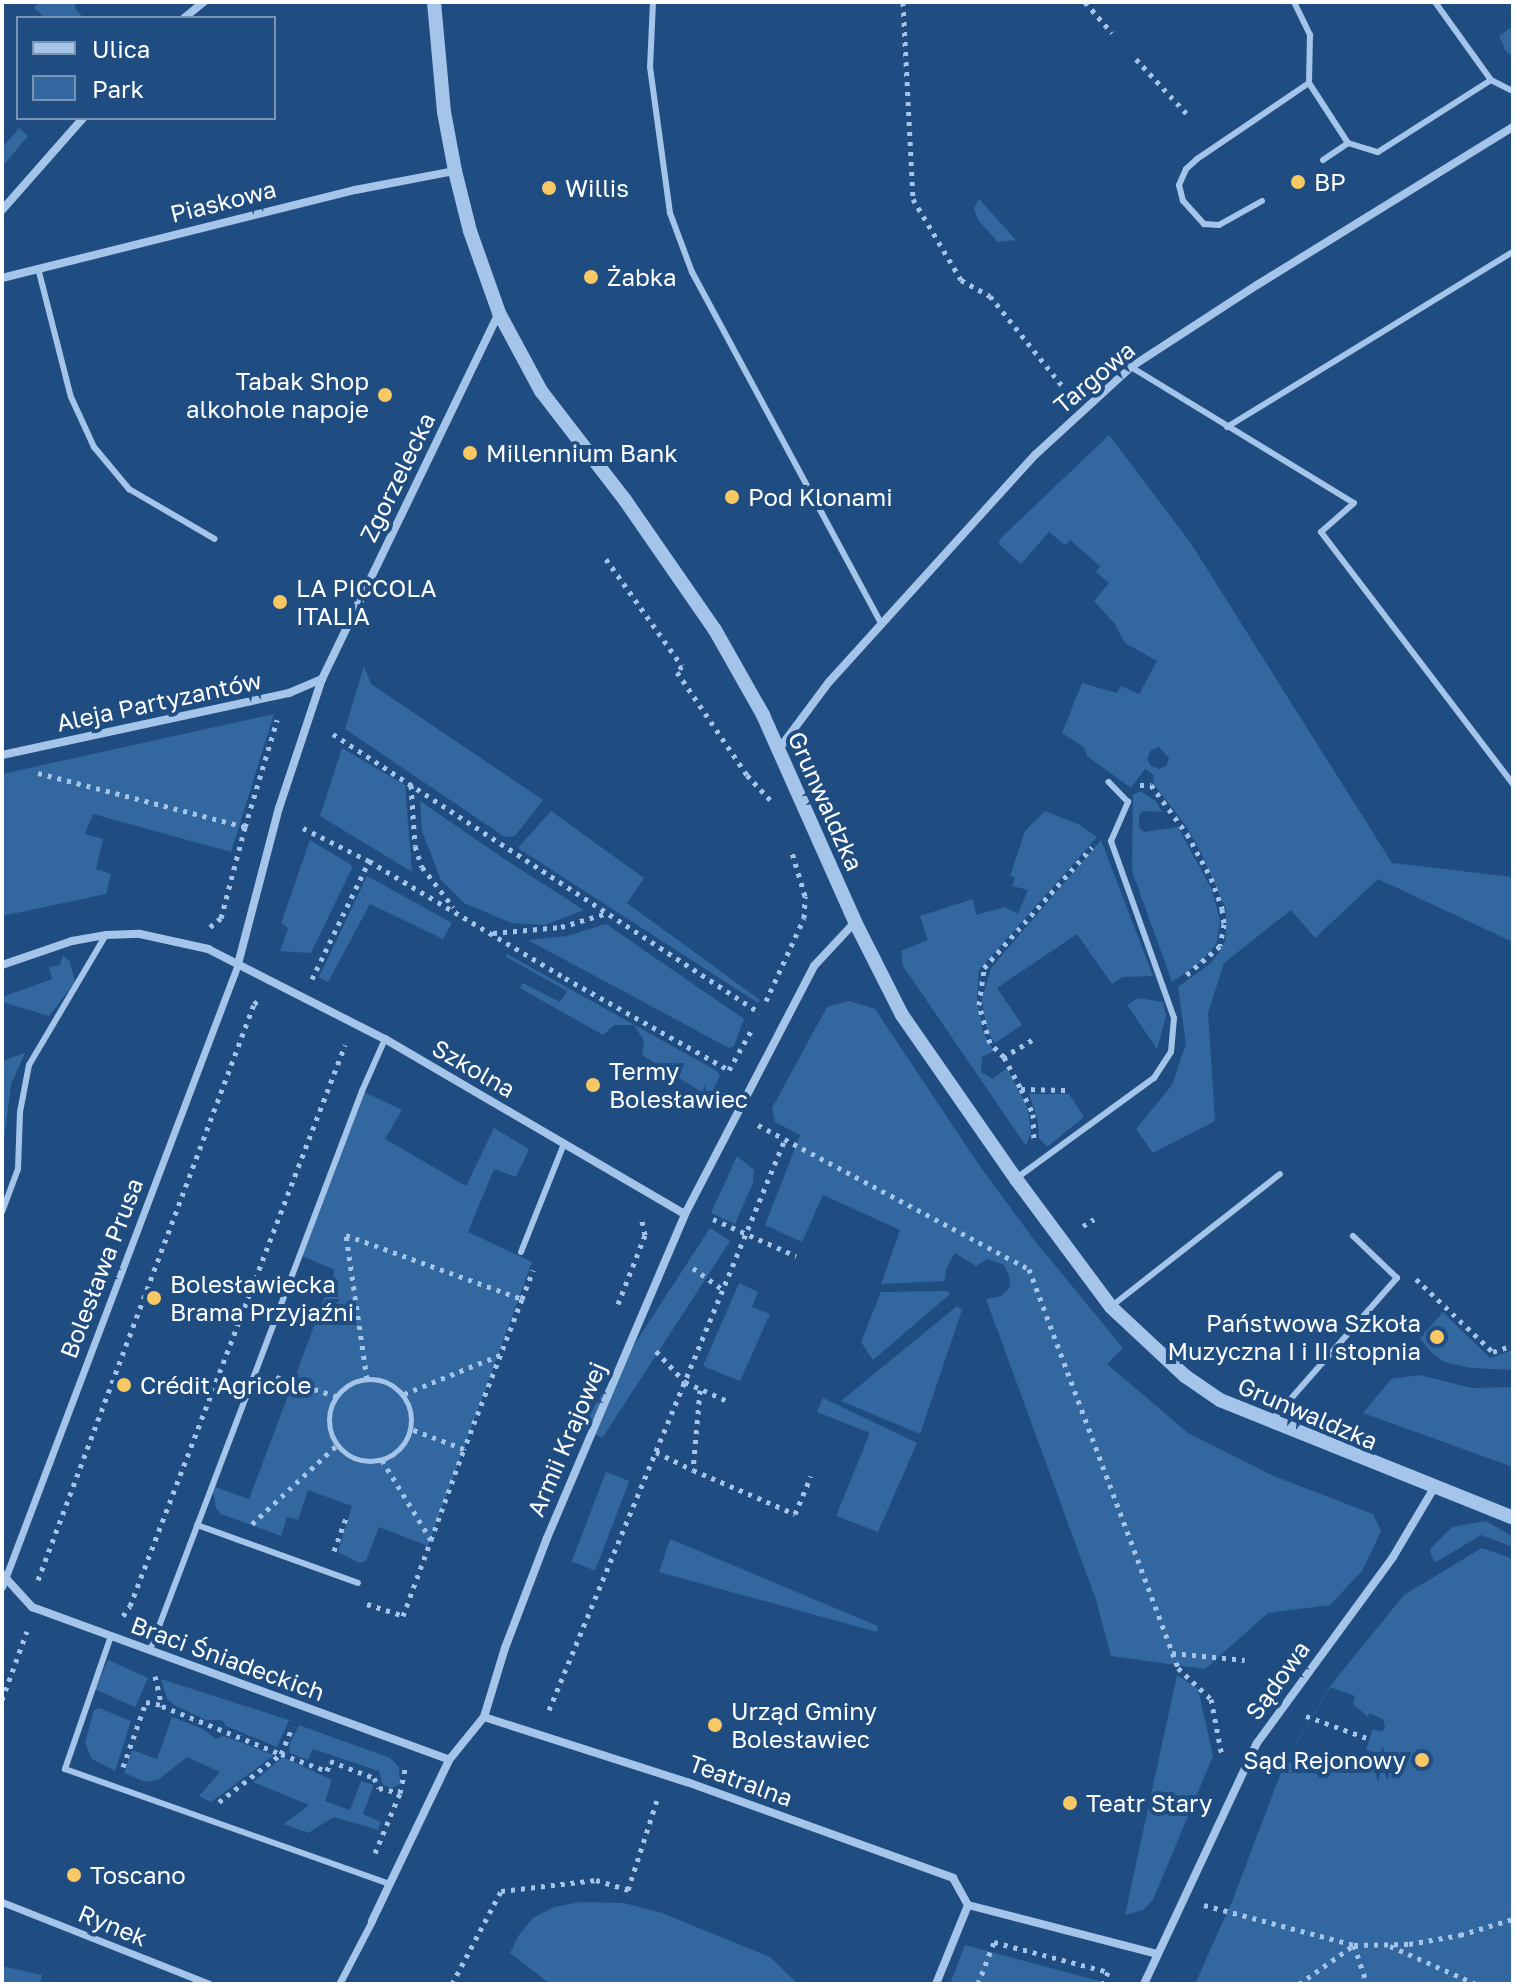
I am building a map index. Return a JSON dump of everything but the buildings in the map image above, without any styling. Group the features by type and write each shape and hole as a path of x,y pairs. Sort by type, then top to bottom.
{"street":[{"path":"186,16 204,2"},
{"path":"434,2 444,112 455,171 470,231 499,313"},
{"path":"2,210 81,120"},
{"name":"Targowa","path":"779,749 829,682 881,623 905,602 1035,455 1131,367 1513,127"},
{"name":"Piaskowa","path":"2,278 355,190 455,171"},
{"name":"Zgorzelecka","path":"238,964 279,808 322,679 499,313"},
{"name":"Grunwaldzka","path":"499,313 541,391 625,500 715,630 779,749 855,922 902,1015 1016,1179 1111,1307 1185,1376 1220,1400 1270,1423 1513,1518"},
{"name":"Aleja Partyzantów","path":"2,755 289,693 322,679"},
{"name":"Armii Krajowej","path":"339,1984 449,1760 484,1717 547,1538 685,1214 814,966 855,922"},
{"name":"Szkolna","path":"2,965 72,941 106,935 140,934 182,942 238,964 385,1039 685,1214"},
{"name":"Bolesława Prusa","path":"2,1587 4,1574 238,964"},
{"name":"Sądowa","path":"1144,1984 1257,1743 1393,1557 1434,1488"},
{"name":"Braci Śniadeckich","path":"4,1574 32,1607 449,1760"},
{"name":"Teatralna","path":"484,1717 687,1782 953,1878 968,1905"},
{"name":"Rynek","path":"2,1902 209,1984"},
{"path":"936,1984 968,1905 1157,1954"}],"lane":[{"path":"653,2 650,67 659,151 676,228 692,272 881,623"},
{"path":"1294,2 1310,35 1309,83 1348,143 1378,152 1491,80"},
{"path":"1435,2 1491,80 1513,91"},
{"path":"1262,201 1219,225 1204,224 1183,201 1179,185 1186,169 1197,159 1309,83"},
{"path":"1323,160 1348,143"},
{"path":"1227,427 1513,252"},
{"path":"38,268 74,407 94,447 129,489 215,539"},
{"path":"1131,367 1354,503 1321,532 1513,784"},
{"path":"1016,1179 1154,1078 1171,1052 1174,1018 1111,841 1128,802 1109,782"},
{"path":"2,1212 18,1169 20,1112 29,1065 106,935"},
{"path":"150,1650 385,1039"},
{"path":"521,1252 564,1144"},
{"path":"1111,1307 1280,1174"},
{"path":"1270,1423 1397,1278 1353,1236"},
{"path":"197,1525 358,1583"},
{"path":"111,1636 65,1769 389,1884"}],"path":[{"path":"903,2 913,199 961,280 990,296 1064,388"},
{"path":"1085,2 1112,33"},
{"path":"1136,59 1186,113"},
{"path":"606,559 682,666 677,672 747,775 777,807"},
{"path":"36,772 245,827 280,710"},
{"path":"333,734 760,1013"},
{"path":"1128,802 1143,783 1151,785 1187,834 1222,909 1224,924 1220,946 1165,992"},
{"path":"411,784 415,846 422,867 456,911"},
{"path":"303,828 369,861 729,1070 760,1013 804,918 805,896 789,843"},
{"path":"1047,1156 1034,1137 1033,1114 1021,1089 1004,1057 990,1043 979,1005 984,968 1102,837 1111,841"},
{"path":"311,982 369,861"},
{"path":"492,933 561,927 607,913"},
{"path":"39,1588 40,1572 254,1004 266,998"},
{"path":"115,1618 125,1614 130,1606 343,1052 346,1035 378,1056"},
{"path":"1004,1057 1032,1040"},
{"path":"1021,1089 1066,1090"},
{"path":"753,1122 1029,1269 1178,1668 1211,1699 1224,1752 1218,1766"},
{"path":"549,1710 785,1139"},
{"path":"617,1306 645,1235 643,1218 634,1209"},
{"path":"713,1219 745,1236 796,1256"},
{"path":"1083,1227 1094,1219"},
{"path":"362,1602 403,1616 522,1299 346,1235 367,1379"},
{"path":"1029,1269 1039,1262"},
{"path":"693,1268 723,1290"},
{"path":"1415,1278 1493,1352 1513,1345"},
{"path":"656,1351 685,1382 730,1402"},
{"path":"404,1394 500,1355"},
{"path":"256,1371 336,1396"},
{"path":"367,1379 386,1382 404,1394 411,1429 400,1450 382,1460 361,1461 337,1445 329,1425 336,1396 351,1383 367,1379"},
{"path":"693,1470 700,1390"},
{"path":"411,1429 464,1449"},
{"path":"236,1539 337,1445"},
{"path":"656,1452 795,1514 811,1476"},
{"path":"382,1460 431,1540"},
{"path":"2,1700 22,1637 25,1631 33,1630"},
{"path":"1172,1653 1245,1660"},
{"path":"162,1706 154,1671 169,1676"},
{"path":"116,1787 143,1706 150,1701 327,1771 330,1761 374,1778 379,1788 400,1793"},
{"path":"199,1817 281,1754 296,1720 284,1716"},
{"path":"1305,1716 1370,1739"},
{"path":"365,1876 406,1775 399,1760"},
{"path":"452,1984 501,1891 596,1880 628,1890 660,1801 646,1796"},
{"path":"1203,1905 1354,1945 1460,1935 1513,1919"},
{"path":"978,1984 994,1942 1108,1972 1103,1984"},
{"path":"1386,1944 1476,1984"},
{"path":"976,1945 991,1950"},
{"path":"1299,1984 1354,1945"},
{"path":"1354,1945 1367,1984"}],"green space":[{"path":"39,2 76,2 75,9 82,16 43,16 34,8"},
{"path":"1513,26 1513,57 1505,50 1499,36"},
{"path":"19,128 28,136 2,167 2,148"},
{"path":"979,199 1016,240 998,242 978,220 974,208"},
{"path":"1109,435 1190,542 1392,863 1513,877 1513,942 1378,879 1315,938 1291,910 1224,963 1208,1013 1215,1121 1153,1153 1136,1129 1172,1085 1186,1044 1178,987 1211,963 1220,951 1226,939 1226,910 1200,850 1153,783 1154,775 1145,769 1131,788 1087,756 1084,747 1062,733 1082,683 1117,693 1121,686 1139,694 1157,661 1125,643 1114,623 1094,601 1109,583 1096,572 1100,566 1070,540 1065,545 1049,532 1021,564 999,544 1000,539","holes":["1159,747 1169,758 1166,766 1159,769 1151,766 1147,759 1151,750"]},
{"path":"364,666 371,684 543,800 515,836 505,837 345,729"},
{"path":"274,714 231,852 93,814 85,834 103,839 96,869 111,874 106,894 2,916 2,774"},
{"path":"342,748 405,785 412,872 320,816"},
{"path":"1140,791 1156,801 1162,812 1143,811 1139,815 1139,828 1144,832 1178,827 1212,890 1220,920 1217,943 1201,962 1172,982 1132,871 1133,795"},
{"path":"420,801 584,910 545,925 511,923 464,903 441,880 422,831"},
{"path":"551,811 644,878 627,903 760,1000 758,1003 518,848"},
{"path":"1045,811 1080,825 1097,837 979,970 977,999 983,1032 994,1051 982,1057 981,1072 993,1079 1007,1068 1028,1109 1031,1133 1026,1146 903,966 901,951 928,940 920,916 973,899 976,915 1005,907 1018,914 1028,890 1012,886 1015,877 1010,876 1025,831"},
{"path":"310,840 353,866 311,953 280,951 288,928 281,923"},
{"path":"1101,840 1153,976 1122,977 1112,984 1077,934 997,988 1022,1025 995,1043 987,1032 982,999 991,968"},
{"path":"367,876 452,923 443,939 370,904 328,982 319,977"},
{"path":"606,924 744,1019 734,1046 729,1048 528,940 567,936"},
{"path":"507,954 717,1071 720,1076 710,1097 642,1055 644,1041 634,1025 614,1025 603,1035 520,988 523,983 560,1002 567,991 506,957"},
{"path":"63,955 70,962 75,982 49,1016 2,1002 2,997 52,979 49,967 60,965"},
{"path":"1138,998 1163,1002 1166,1016 1157,1049 1127,1005"},
{"path":"849,1001 875,1009 979,1165 1035,1241 1123,1348 1107,1364 1188,1433 1271,1475 1373,1514 1381,1531 1371,1553 1362,1571 1330,1605 1268,1613 1205,1669 1111,1656 1096,1600 986,1299 1001,1296 1010,1287 1004,1265 988,1259 976,1266 955,1253 946,1269 945,1281 881,1284 900,1230 823,1195 802,1242 765,1225 800,1135 775,1122 772,1108 827,1007"},
{"path":"25,1053 11,1084 2,1156 2,1061"},
{"path":"362,1091 402,1110 385,1139 466,1186 494,1128 529,1149 516,1177 494,1169 468,1232 532,1262 428,1546 379,1527 366,1561 360,1563 338,1552 352,1506 308,1490 298,1520 287,1517 281,1536 221,1514 216,1508 212,1486 249,1499 335,1270 300,1255"},
{"path":"1029,1094 1069,1094 1084,1117 1047,1147 1039,1138 1037,1117"},
{"path":"737,1156 754,1170 753,1183 735,1224 711,1213"},
{"path":"710,1228 730,1241 602,1438 582,1425"},
{"path":"739,1283 758,1292 752,1307 770,1314 740,1381 703,1366"},
{"path":"947,1291 950,1294 873,1360 861,1342 881,1292"},
{"path":"957,1306 962,1310 920,1434 841,1401"},
{"path":"1443,1312 1490,1358 1513,1350 1513,1370 1471,1368 1444,1362 1430,1351 1420,1338"},
{"path":"1420,1375 1472,1388 1513,1387 1513,1467 1363,1413 1391,1379"},
{"path":"823,1398 917,1443 878,1532 836,1516 870,1433 817,1412"},
{"path":"606,1472 629,1481 595,1571 572,1562"},
{"path":"1486,1521 1513,1537 1513,1547 1481,1535 1436,1562 1432,1558 1430,1549 1452,1527"},
{"path":"670,1539 878,1626 877,1632 659,1572"},
{"path":"1482,1548 1513,1559 1513,1984 1195,1984 1233,1899 1285,1762 1330,1686 1404,1595","holes":["1330,1687 1355,1696 1353,1704 1368,1717 1369,1713 1383,1719 1385,1728 1382,1732 1373,1729 1366,1750 1375,1753 1374,1758 1366,1762 1353,1758 1354,1754 1332,1759 1324,1777 1286,1761"]},
{"path":"108,1660 148,1678 135,1707 95,1689"},
{"path":"1177,1675 1198,1689 1213,1756 1153,1900 1143,1910 1125,1915"},
{"path":"161,1679 289,1720 277,1747 226,1726 222,1720 206,1720 174,1705 167,1699"},
{"path":"99,1708 131,1721 115,1771 92,1759 85,1743 94,1710"},
{"path":"172,1717 203,1729 216,1739 224,1736 274,1755 211,1802 199,1796 220,1772 187,1757 158,1780 146,1782 124,1773 132,1750 157,1759"},
{"path":"299,1725 390,1758 399,1767 400,1784 392,1788 383,1785 379,1771 313,1749 308,1760 290,1753 289,1746"},
{"path":"283,1757 332,1780 325,1801 350,1810 361,1781 374,1785 363,1814 381,1822 378,1830 334,1817 308,1833 284,1824 309,1805 253,1782"},
{"path":"580,1902 624,1903 662,1913 770,1957 795,1981 794,1984 550,1984 510,1953 533,1918 554,1907"},
{"path":"965,1945 1110,1984 950,1984"},
{"path":"2,1966 42,1975 40,1984 2,1984"}],"place":[{"name":"BP","path":"1298,182"},
{"name":"Willis","path":"549,188"},
{"name":"Żabka","path":"591,277"},
{"name":"Tabak Shop alkohole napoje","path":"385,395"},
{"name":"Millennium Bank","path":"470,453"},
{"name":"Pod Klonami","path":"732,497"},
{"name":"LA PICCOLA ITALIA","path":"280,602"},
{"name":"Termy Bolesławiec","path":"593,1085"},
{"name":"Bolesławiecka Brama Przyjaźni","path":"154,1298"},
{"name":"Państwowa Szkoła Muzyczna I i II stopnia","path":"1437,1337"},
{"name":"Crédit Agricole","path":"124,1385"},
{"name":"Urząd Gminy Bolesławiec","path":"715,1725"},
{"name":"Sąd Rejonowy","path":"1422,1760"},
{"name":"Teatr Stary","path":"1070,1803"},
{"name":"Toscano","path":"74,1875"}]}
